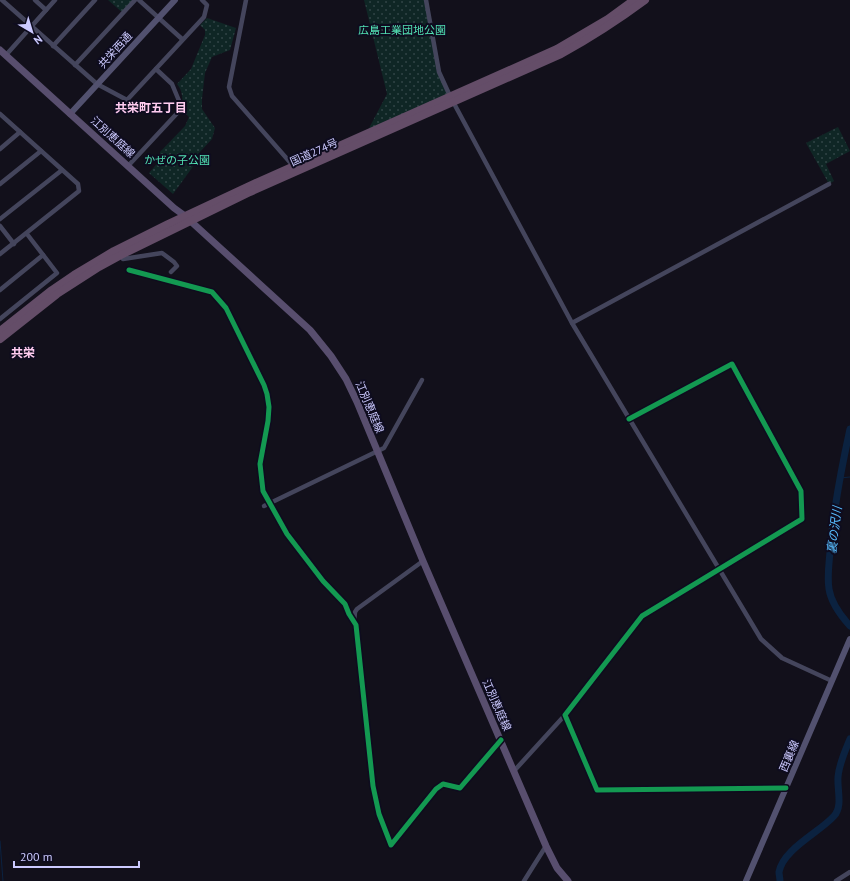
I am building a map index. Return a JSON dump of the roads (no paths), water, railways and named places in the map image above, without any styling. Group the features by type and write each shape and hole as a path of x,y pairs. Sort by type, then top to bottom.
{"highway":[{"name":"国道274号","path":"0,331 52,290 74,275 114,252 295,168 451,99 557,49 608,19 634,0"},
{"name":"国道274号","path":"451,99 561,54 587,40 645,0"},
{"name":"国道274号","path":"0,339 57,294 99,267 188,218"}],"main road":[{"name":"江別恵庭線","path":"3,53 174,208 188,218 310,330 331,356 346,379 546,846 557,868 568,881"}],"street":[{"path":"2,0 97,84 127,100 204,17 207,5 202,0"},
{"path":"35,0 46,10"},
{"path":"3,53 32,27 55,0"},
{"path":"54,46 95,0"},
{"path":"75,65 134,0"},
{"path":"139,0 182,40"},
{"name":"共栄西通","path":"70,114 175,0"},
{"path":"246,0 228,87 232,96 295,168"},
{"path":"426,0 439,72 451,99 572,322 719,570 761,639 771,649 782,658 832,681"},
{"path":"128,166 182,108 172,84 156,69"},
{"path":"0,114 78,184 80,191 0,254"},
{"path":"0,149 20,132"},
{"path":"0,184 42,151"},
{"path":"0,219 62,170"},
{"path":"572,322 829,184"},
{"path":"0,226 14,244"},
{"path":"0,319 57,273 27,234"},
{"path":"121,255 123,259 162,253 177,266 171,272"},
{"path":"0,290 43,255"},
{"path":"129,270 212,292 226,308 267,394 269,407 268,421 260,464 263,491 287,534 323,581 345,604 356,625 373,786 379,814 391,846 436,789 443,784 460,788 501,740"},
{"path":"514,771 565,715 642,616 802,519 801,491 732,364 629,419"},
{"path":"264,506 384,448 422,380"},
{"path":"354,622 355,612 357,609 423,561"},
{"name":"西裏線","path":"746,881 850,639"},
{"path":"565,715 597,790 786,788"},
{"path":"524,881 546,846"},
{"path":"836,881 850,872"}],"waterway":[{"name":"裏の沢川","path":"850,429 835,506 828,580 830,594 834,604 850,626"},
{"path":"840,478 850,477"},
{"name":"裏の沢川","path":"780,881 779,872 787,856 794,848 828,822 837,812 839,803 839,772 842,758 850,739"},
{"path":"0,841 3,881"}],"district":[{"name":"共栄町五丁目","path":"151,107"},
{"name":"共栄","path":"23,352"}],"park label":[{"name":"広島工業団地公園","path":"402,30"},
{"name":"かぜの子公園","path":"177,160"}]}
